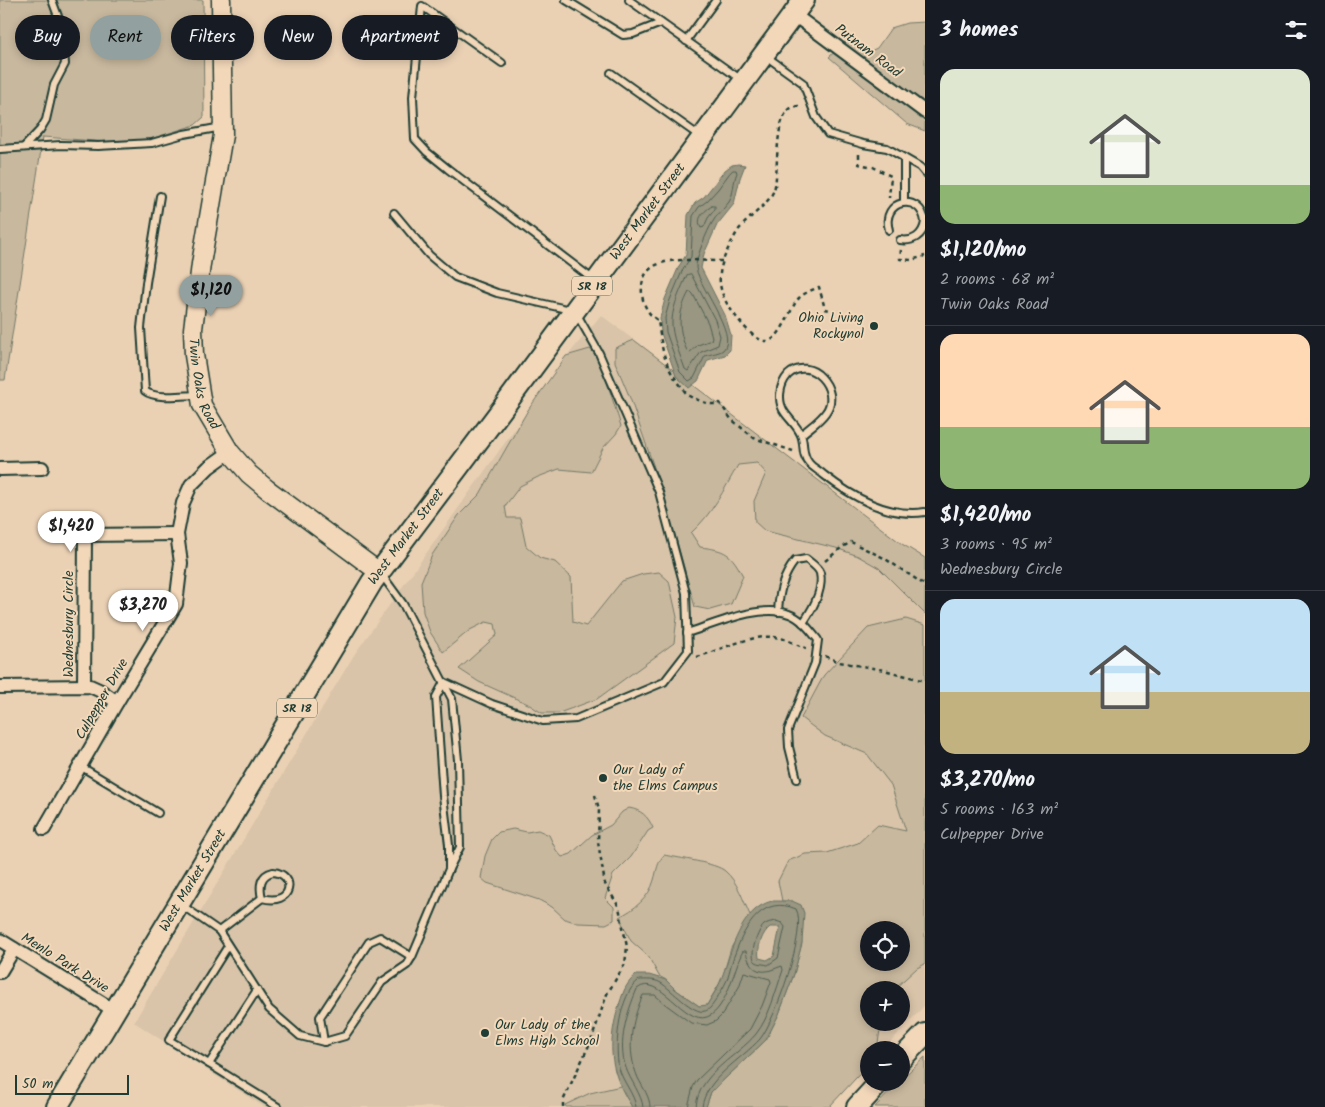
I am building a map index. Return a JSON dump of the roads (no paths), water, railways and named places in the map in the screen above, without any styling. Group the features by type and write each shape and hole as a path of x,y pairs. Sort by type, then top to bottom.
{"main road":[{"name":"Twin Oaks Road","path":"221,0 223,127 201,264 193,328 194,355 202,405 230,452 249,474 380,572"},
{"name":"West Market Street","path":"57,1107 372,582 798,7"},
{"path":"910,1050 925,1034"},
{"path":"857,1107 872,1091"}],"street":[{"name":"Putnam Road","path":"798,7 925,112"},
{"name":"Culpepper Drive","path":"44,829 176,604 181,563 177,534 183,504 191,485 209,467 230,452"},
{"path":"0,469 42,468"},
{"name":"Wednesbury Circle","path":"84,686 85,535 177,534"},
{"path":"0,687 90,686 117,702"},
{"name":"Menlo Park Drive","path":"0,940 115,1011"},
{"path":"0,972 14,949"}],"lane":[{"path":"24,147 40,130 46,120 54,85 65,64 62,27 52,0"},
{"path":"566,0 623,34 633,34 661,23"},
{"path":"629,0 744,81"},
{"path":"686,41 716,0"},
{"path":"502,63 422,6 413,97 415,139 427,152 448,169 596,282"},
{"path":"764,55 803,83 816,117 828,134 863,144 888,148 920,167 925,173"},
{"path":"611,73 702,137"},
{"path":"0,149 61,145 98,146 152,143 184,134 223,127"},
{"path":"904,158 904,202"},
{"path":"160,196 141,328 145,391 149,394 160,396 201,395"},
{"path":"889,230 887,218 889,212 898,204 904,202 917,206 921,210 925,222 921,234 916,238 899,243"},
{"path":"394,214 429,256 455,277 498,293 575,310 599,353 659,492 686,593 688,651 664,682 576,719 542,720 492,704 444,682"},
{"path":"801,435 827,411 830,402 830,394 822,377 808,368 801,368 792,372 784,380 780,395 784,412 801,435 802,448 808,463 838,485 872,504 897,511 925,512"},
{"path":"778,612 779,595 784,578 795,561 806,559 820,572 820,586 817,598 803,623"},
{"path":"179,904 219,930 269,1009 300,1036 324,1042 345,1036 382,982 407,964 412,956 460,847 458,760 452,699 403,604 380,572"},
{"path":"687,633 740,616 771,610 790,614 808,626 818,640 815,663 788,730 789,747 797,779"},
{"path":"444,682 436,698 443,796 449,845 449,869"},
{"path":"80,766 158,813"},
{"path":"219,930 262,898 273,900 282,898 288,891 286,878 278,872 265,875 261,883 262,898"},
{"path":"324,1042 320,1017 369,942 380,937 412,956"},
{"path":"228,946 169,1040 278,1107"},
{"path":"209,1064 257,990"}],"water":[{"path":"732,165 745,165 734,204 717,225 704,254 701,268 725,315 731,335 730,350 725,355 708,360 698,381 689,388 676,376 661,333 660,318 665,299 679,266 686,255 688,215 695,203 704,197 725,170"},
{"path":"772,901 792,901 801,905 804,913 802,943 794,974 779,1014 766,1040 711,1092 706,1107 632,1107 619,1083 615,1071 612,1047 612,1035 618,1008 626,986 636,975 649,975 666,980 699,1006 707,1005 721,981 739,932 752,913 761,905","holes":["770,927 780,927 774,956 767,960 759,958 759,945 762,937"]}],"place":[{"name":"Ohio Living Rockynol","path":"874,326"},
{"name":"Our Lady of the Elms Campus","path":"603,778"},
{"name":"Our Lady of the Elms High School","path":"485,1033"}]}
